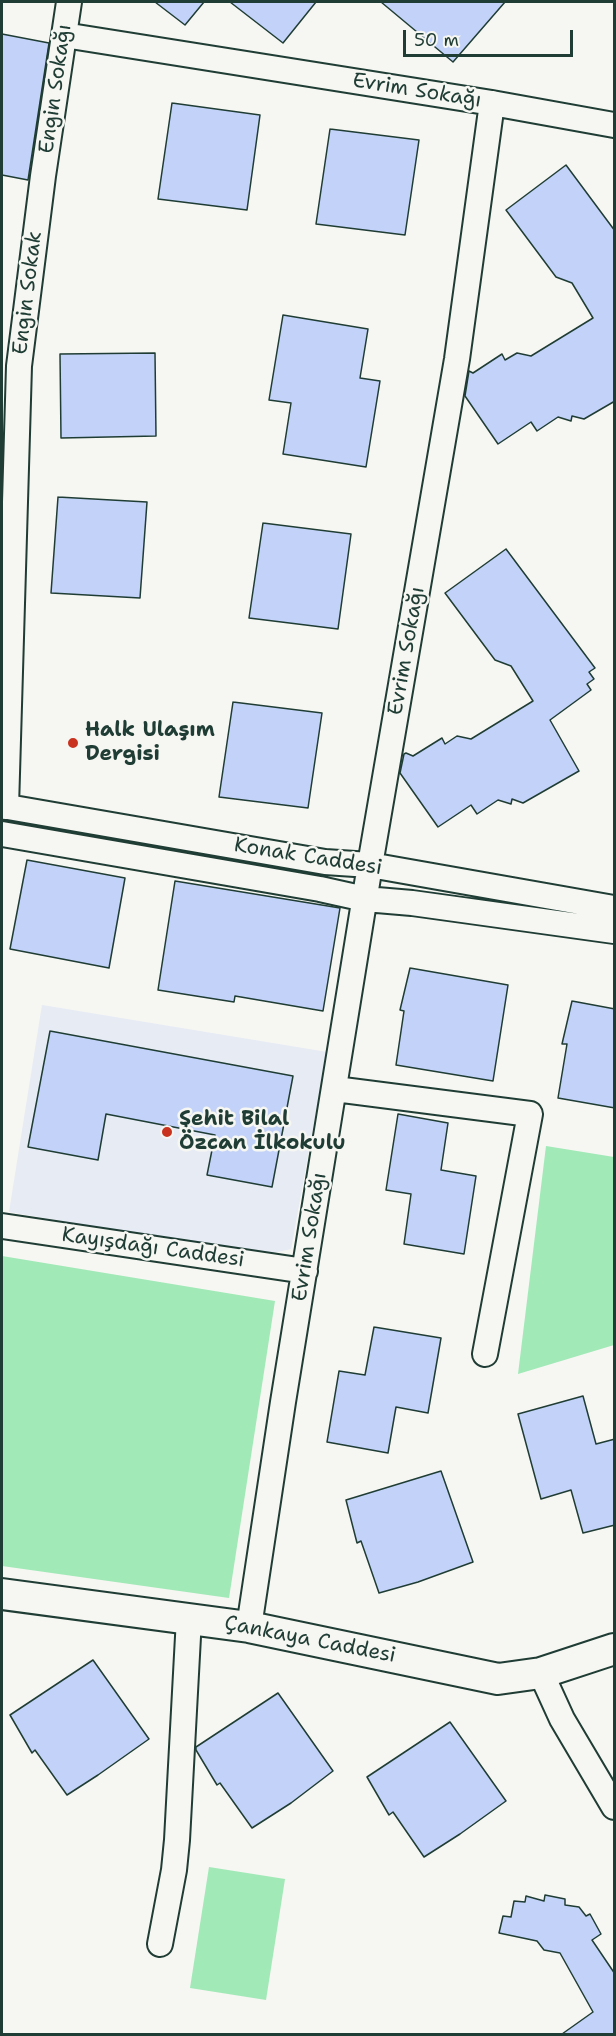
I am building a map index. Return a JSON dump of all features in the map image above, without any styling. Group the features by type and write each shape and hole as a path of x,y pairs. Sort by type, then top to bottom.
{"main road":[{"name":"Çankaya Caddesi","path":"2,1594 249,1627 498,1678 540,1673 615,1649"}],"street":[{"name":"Engin Sokağı","path":"43,176 69,2"},
{"name":"Evrim Sokağı","path":"64,35 492,103 457,359 370,865 249,1627"},
{"path":"492,103 615,125"},
{"name":"Engin Sokak","path":"4,806 19,366 43,176"},
{"name":"Konak Caddesi","path":"4,806 325,862 370,865 615,908"},
{"name":"Konak Caddesi","path":"2,834 320,889 365,899 412,903 615,931"},
{"path":"335,1089 530,1114 485,1354"},
{"name":"Kayışdağı Caddesi","path":"2,1226 305,1271"},
{"path":"160,1944 175,1860 189,1618"},
{"path":"540,1673 562,1719 615,1808"}],"shaded area":[{"name":"Şehit Bilal Özcan İlkokulu","path":"42,1005 327,1052 291,1249 264,1255 9,1212"}],"green space":[{"path":"546,1146 614,1157 614,1345 518,1374"},
{"path":"2,1256 275,1301 229,1598 2,1566"},
{"path":"209,1867 285,1879 266,2000 190,1988"}],"building":[{"path":"155,2 204,2 185,25"},
{"path":"230,2 316,2 283,43"},
{"path":"381,2 505,2 453,62"},
{"path":"2,34 49,43 28,180 2,175"},
{"path":"172,103 260,115 247,210 158,199"},
{"path":"330,129 419,140 405,235 316,224"},
{"path":"566,165 615,231 615,401 584,419 572,416 571,421 558,417 537,431 531,422 498,444 465,396 469,371 473,373 502,354 505,360 517,353 531,356 593,318 572,283 556,277 506,210"},
{"path":"283,315 368,329 360,378 380,381 366,467 283,454 291,403 269,400"},
{"path":"155,353 156,436 61,438 60,354"},
{"path":"58,497 147,502 140,598 51,593"},
{"path":"263,523 351,534 338,629 249,618"},
{"path":"506,549 595,668 589,672 594,679 587,684 591,690 550,720 579,771 523,803 512,799 511,804 498,800 477,814 471,805 438,827 400,773 404,754 413,756 442,738 445,744 457,736 471,739 533,701 511,666 495,660 445,593"},
{"path":"233,702 322,713 308,808 219,797"},
{"path":"27,860 125,878 109,968 10,949"},
{"path":"175,881 340,908 323,1011 235,996 234,1002 158,990"},
{"path":"410,968 508,985 493,1081 396,1065 404,1011 400,1010"},
{"path":"572,1001 615,1009 615,1108 558,1098 567,1044 562,1044"},
{"path":"50,1031 293,1076 272,1187 207,1175 215,1135 106,1114 98,1160 28,1147"},
{"path":"398,1114 448,1123 441,1170 476,1176 464,1254 404,1244 411,1194 386,1190"},
{"path":"374,1327 441,1338 428,1413 396,1407 388,1453 327,1442 339,1371 365,1375"},
{"path":"583,1396 596,1444 615,1439 615,1525 583,1533 571,1490 541,1499 518,1414"},
{"path":"441,1471 473,1562 379,1593 361,1541 357,1543 346,1500"},
{"path":"93,1660 149,1739 67,1795 35,1750 32,1753 10,1715"},
{"path":"278,1693 333,1771 291,1803 252,1828 220,1783 217,1785 196,1747"},
{"path":"450,1722 506,1801 424,1857 393,1812 389,1815 367,1777"},
{"path":"545,1895 565,1899 565,1905 579,1907 586,1916 590,1914 601,1934 592,1940 615,1974 615,2034 562,2034 593,2012 560,1953 544,1950 537,1941 499,1933 503,1916 511,1917 514,1901 525,1902 526,1896 544,1901"}],"place":[{"name":"Halk Ulaşım Dergisi","path":"73,743"},
{"name":"Şehit Bilal Özcan İlkokulu","path":"167,1132"}]}
